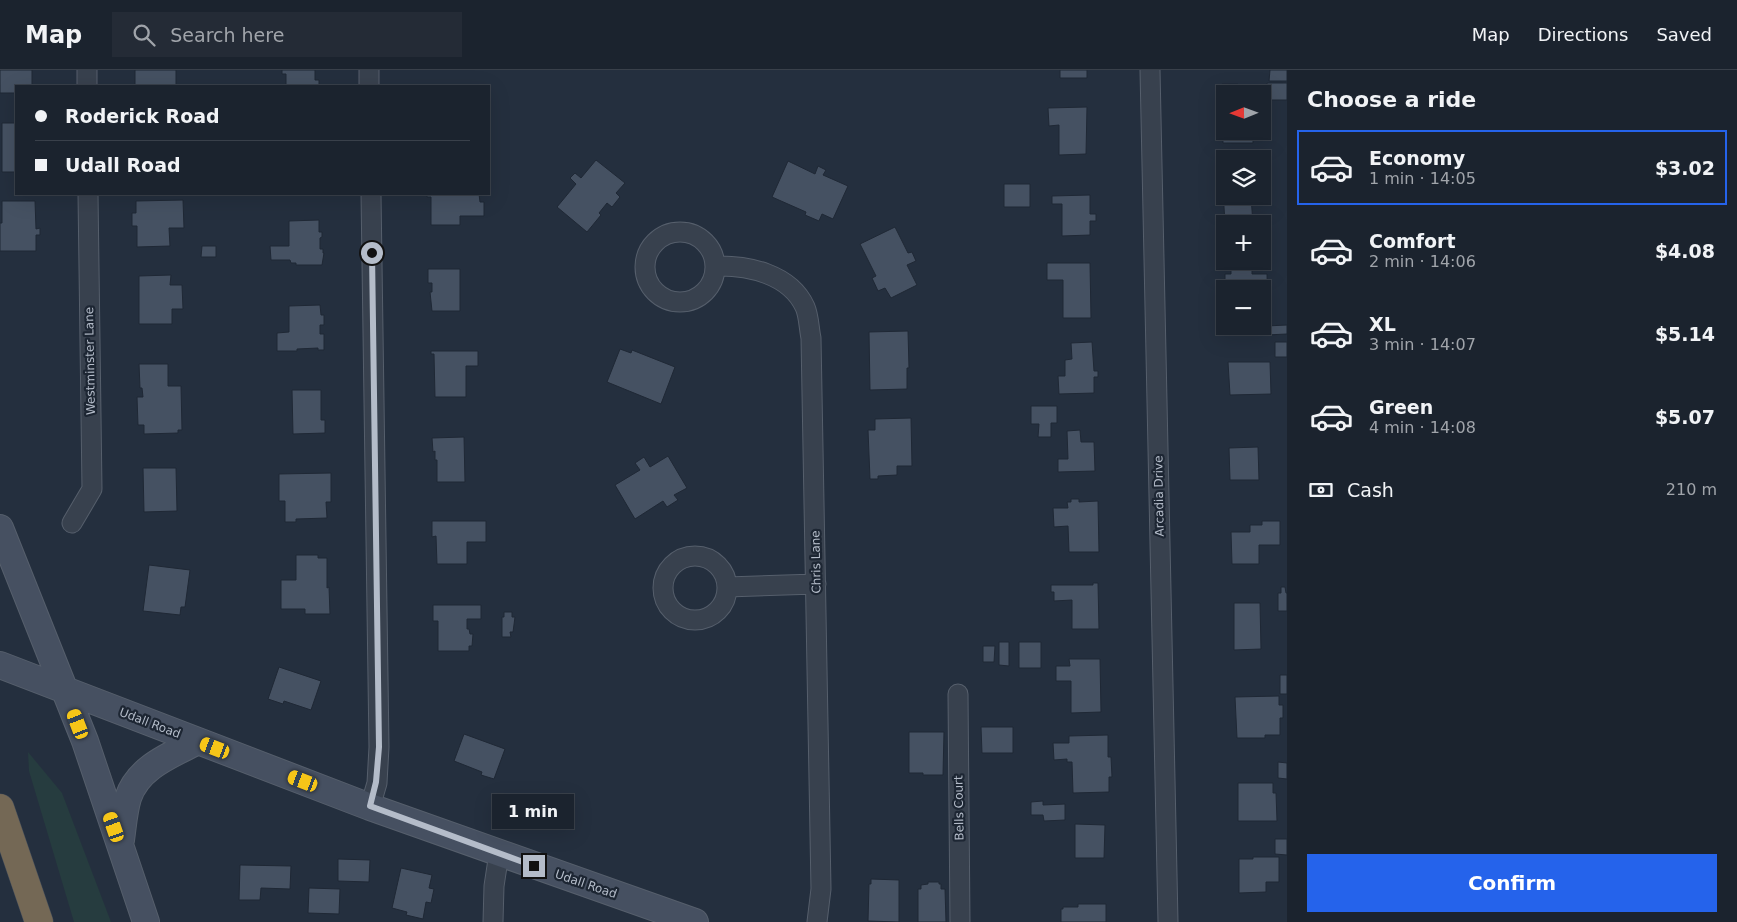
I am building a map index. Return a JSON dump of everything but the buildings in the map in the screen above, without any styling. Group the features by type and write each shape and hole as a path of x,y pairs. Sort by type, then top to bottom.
{"highway":[{"path":"0,808 39,922"}],"main road":[{"path":"0,528 65,690 146,922"},
{"name":"Udall Road","path":"0,666 370,806 694,922"},
{"path":"120,845 127,798 137,779 152,766 198,741"}],"street":[{"path":"87,70 87,85"},
{"path":"369,70 369,85"},
{"name":"Arcadia Drive","path":"1150,70 1168,922"},
{"name":"Westminster Lane","path":"72,523 92,489 88,195"},
{"path":"370,806 376,782 379,747 371,195"},
{"name":"Chris Lane","path":"715,266 736,265 762,272 788,284 805,308 811,338 821,889 817,922"},
{"path":"727,587 816,584"},
{"name":"Bells Court","path":"958,694 960,922"},
{"path":"493,922 494,886 499,853"}],"green space":[{"path":"28,752 62,793 111,922 74,922 29,771"}],"route":[{"path":"372,253 379,747 378,771 370,806 534,866"}]}
